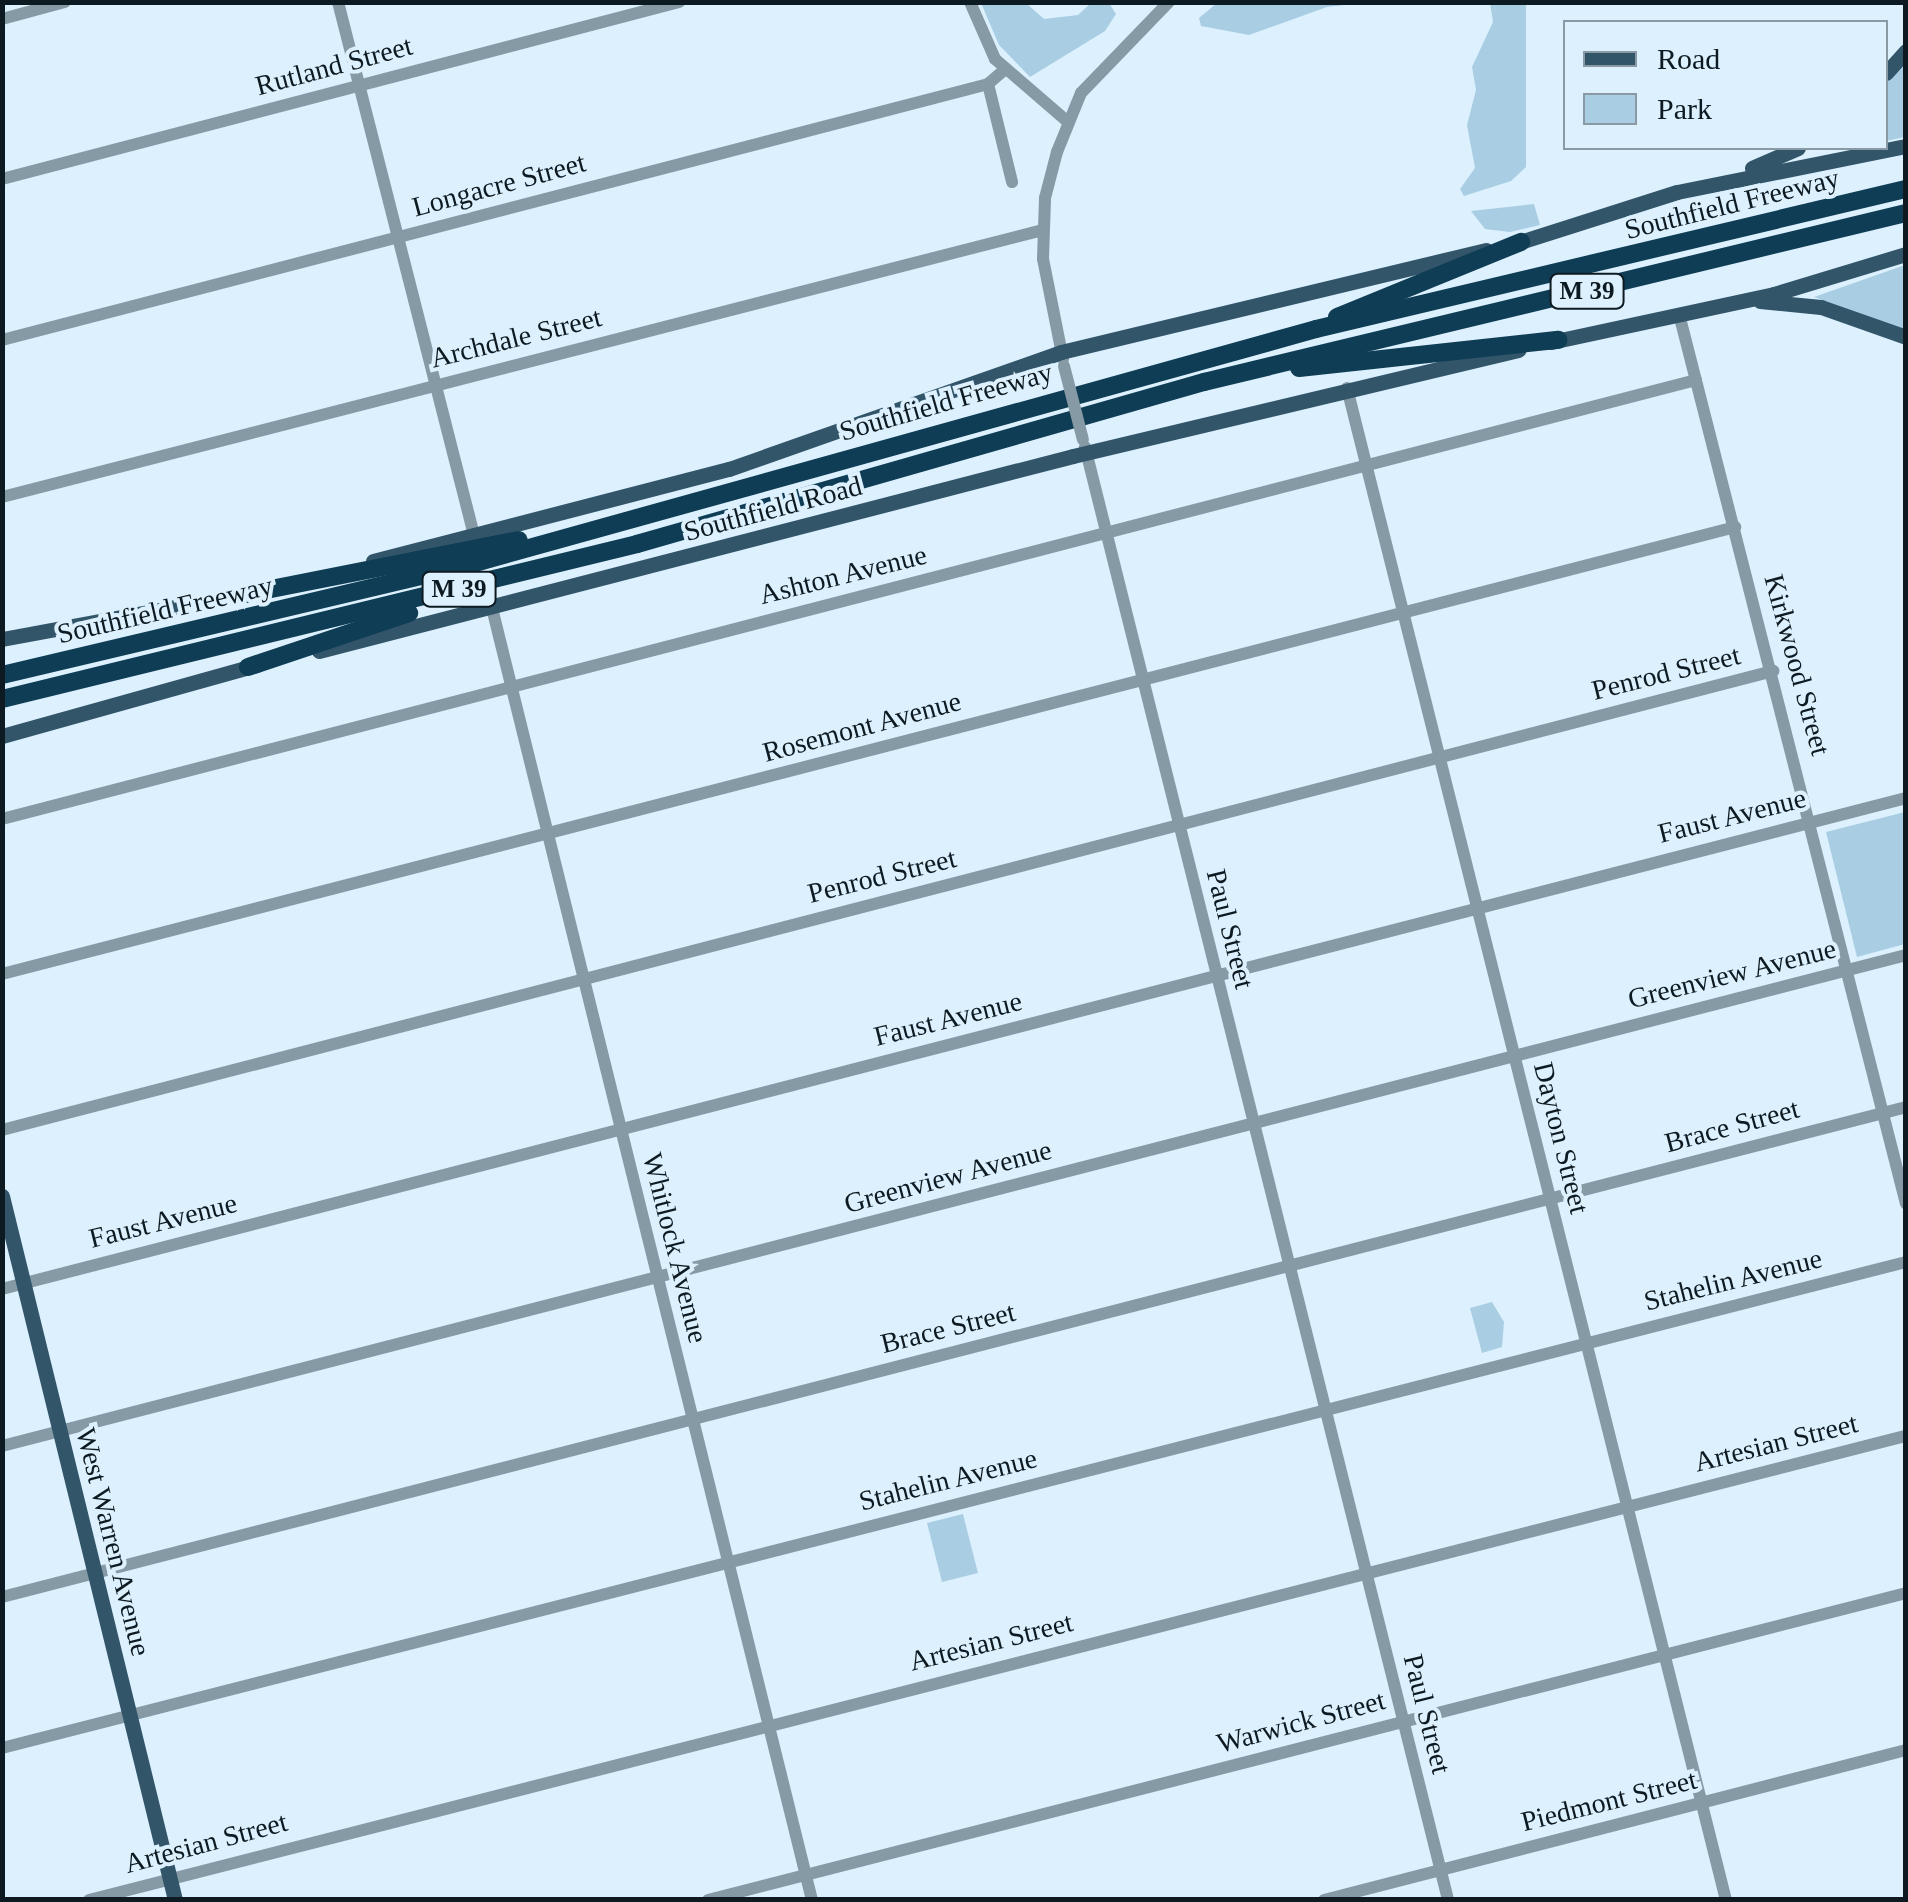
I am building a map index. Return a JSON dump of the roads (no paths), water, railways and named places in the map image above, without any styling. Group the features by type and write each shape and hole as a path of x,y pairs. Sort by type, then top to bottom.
{"highway":[{"name":"Southfield Freeway","path":"2,675 335,599 609,527 1316,328 1906,189"},
{"name":"Southfield Freeway","path":"2,699 569,561 1092,411 1906,213"},
{"path":"1316,328 1521,242"},
{"path":"1269,368 1322,368 1558,340"},
{"path":"241,595 609,527"},
{"path":"248,667 569,561"}],"main road":[{"path":"1888,71 1906,51"},
{"path":"1677,192 1792,150"},
{"path":"1677,192 1886,150"},
{"name":"Southfield Road","path":"2,639 241,595 729,469 1063,359 1521,242 1677,192"},
{"path":"1731,303 1906,254"},
{"path":"1731,303 1821,307 1906,337"},
{"name":"Southfield Road","path":"2,736 248,667 492,608 1085,447 1731,303"},
{"name":"West Warren Avenue","path":"2,1196 175,1900"}],"street":[{"path":"2,19 65,2"},
{"path":"338,2 474,535"},
{"name":"Rutland Street","path":"2,179 678,2"},
{"path":"970,2 1004,70 1068,122"},
{"name":"Paul Street","path":"1169,2 1093,79 1068,122 1050,174 1043,230 1063,359 1448,1900"},
{"name":"Longacre Street","path":"2,340 988,84 1004,70"},
{"path":"988,84 1012,182"},
{"name":"Archdale Street","path":"2,498 1043,230"},
{"name":"Kirkwood Street","path":"1679,314 1812,822 1906,1204"},
{"name":"Ashton Avenue","path":"2,820 1696,380"},
{"name":"Dayton Street","path":"1347,388 1726,1900"},
{"name":"Rosemont Avenue","path":"2,974 1735,527"},
{"name":"Whitlock Avenue","path":"492,608 812,1900"},
{"name":"Penrod Street","path":"2,1130 1773,671"},
{"name":"Faust Avenue","path":"2,1289 1906,798"},
{"name":"Greenview Avenue","path":"2,1446 1906,955"},
{"name":"Brace Street","path":"2,1597 1906,1107"},
{"name":"Stahelin Avenue","path":"2,1748 1906,1262"},
{"name":"Artesian Street","path":"89,1900 1906,1436"},
{"name":"Warwick Street","path":"708,1900 1906,1593"},
{"name":"Piedmont Street","path":"1324,1900 1906,1750"}]}
